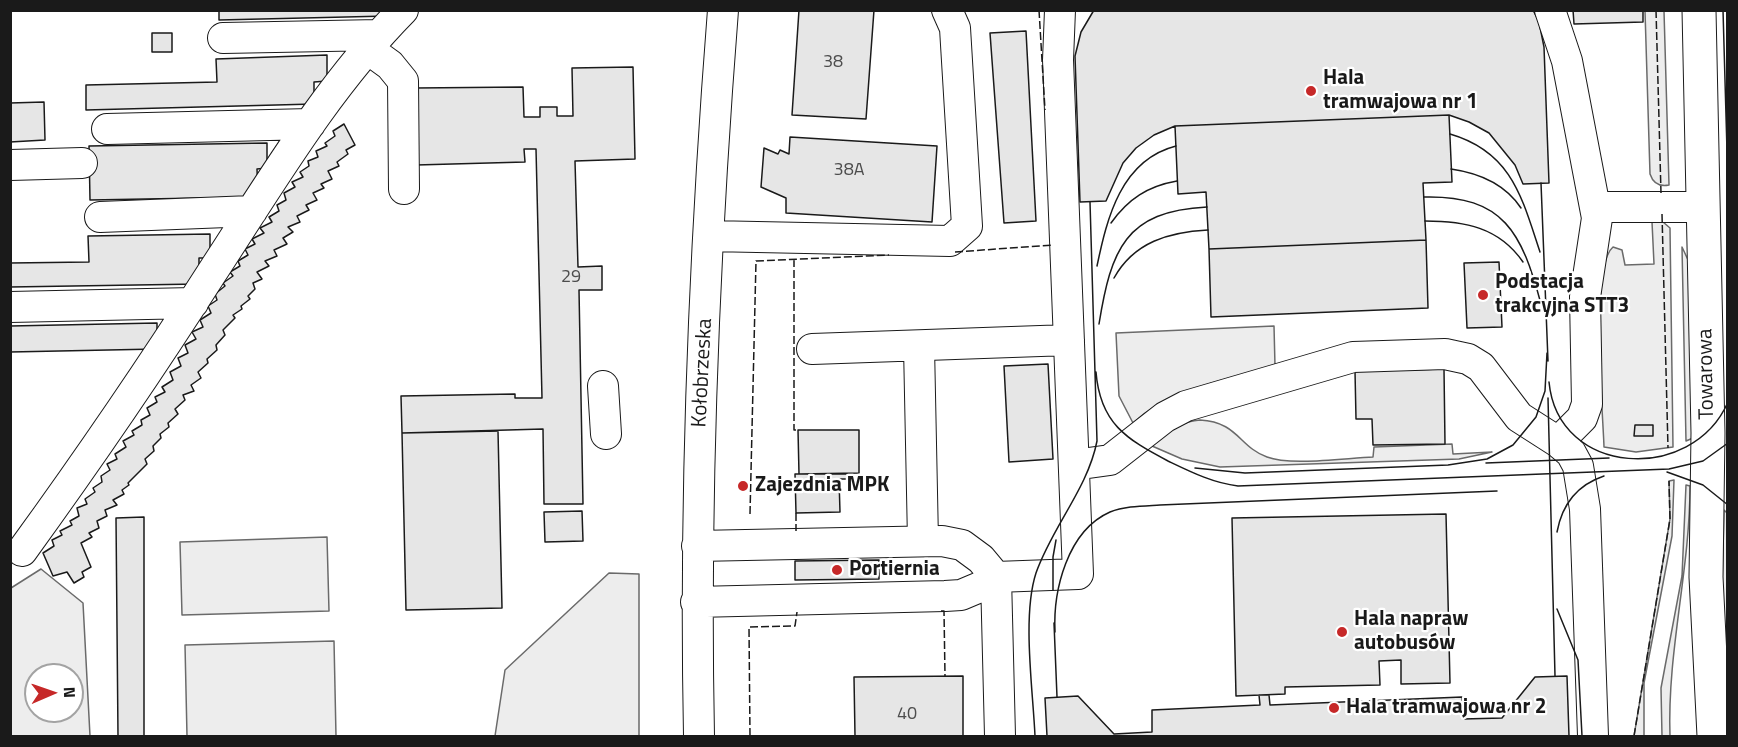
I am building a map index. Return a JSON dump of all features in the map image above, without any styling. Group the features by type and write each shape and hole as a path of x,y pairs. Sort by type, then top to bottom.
{"main road":[{"name":"Towarowa","path":"1699,10 1708,433 1706,577 1714,736"}],"street":[{"path":"22,551 112,426 310,124 373,42 403,10"},
{"name":"Kołobrzeska","path":"699,736 697,546 709,236 723,10"},
{"path":"709,236 950,242 967,226 955,28 947,10"},
{"path":"696,602 961,595 996,577 1077,574 1058,60 1060,10"},
{"path":"1550,10 1567,61 1597,228 1585,297 1587,404 1582,418 1558,442"},
{"path":"222,38 373,42"},
{"path":"373,42 402,81 405,189"},
{"path":"107,129 310,124"},
{"path":"10,165 82,164"},
{"path":"1595,207 1703,207"},
{"path":"100,217 252,211"},
{"path":"10,306 193,303"},
{"path":"812,349 1069,340"},
{"path":"919,346 923,541"},
{"path":"1074,465 1110,460 1166,417 1186,406 1339,360 1367,356 1445,354 1468,359 1487,373 1519,417 1558,442 1575,460 1582,480 1593,736"},
{"path":"603,386 606,434"},
{"path":"697,546 923,541 962,546 981,559 996,577 1000,736"}],"shaded area":[{"path":"1645,11 1664,11 1669,185 1657,184 1650,174"},
{"path":"1652,222 1663,222 1670,228 1673,447 1636,452 1604,447 1600,374 1602,281 1606,260 1613,247 1622,250 1625,265 1654,264"},
{"path":"1682,247 1689,262 1693,438 1686,441"},
{"path":"1274,326 1275,366 1182,393 1164,401 1133,423 1119,396 1116,333"},
{"path":"1200,420 1223,425 1258,453 1277,460 1304,461 1373,457 1374,447 1452,444 1453,454 1492,452 1459,459 1220,467 1182,459 1152,446 1174,428"},
{"path":"1674,480 1672,536 1644,683 1644,736 1634,736 1670,519 1669,481"},
{"path":"1686,485 1690,486 1689,517 1672,673 1670,736 1662,736 1661,688 1682,576"},
{"path":"1724,510 1728,514 1727,669 1722,593"},
{"path":"327,537 329,611 182,615 180,542"},
{"path":"41,569 83,603 90,736 11,736 11,588"},
{"path":"609,573 639,574 639,736 495,736 505,670"},
{"path":"334,641 336,736 187,736 185,645"}],"building":[{"path":"219,10 388,10 388,16 219,20"},
{"path":"799,10 874,10 866,119 792,115"},
{"name":"Hala tramwajowa nr 1","path":"1094,10 1533,10 1539,22 1544,47 1549,183 1523,184 1515,165 1489,133 1469,122 1449,115 1175,126 1154,135 1136,148 1123,163 1106,201 1080,202 1075,56 1081,32"},
{"path":"1573,10 1643,10 1643,22 1574,24"},
{"path":"1026,31 1036,221 1004,223 990,33"},
{"path":"152,33 172,33 172,52 152,52"},
{"path":"327,55 327,81 314,82 314,104 86,110 86,85 217,82 216,59"},
{"path":"633,67 635,159 575,161 578,267 602,266 602,290 579,290 583,504 544,504 543,429 402,433 401,396 515,394 515,398 542,398 536,149 524,149 525,162 416,165 415,88 523,87 524,117 540,117 540,107 557,107 557,116 573,116 572,68"},
{"path":"44,102 45,140 10,142 10,103"},
{"path":"1449,115 1452,182 1423,183 1426,240 1209,249 1206,192 1178,194 1175,126"},
{"path":"344,124 355,145 346,150 348,154 337,162 339,166 328,171 332,179 321,184 324,188 313,193 317,200 306,205 309,210 297,216 300,222 288,227 293,232 283,238 287,244 274,250 277,256 265,261 269,266 257,272 262,279 253,283 255,289 248,296 250,299 233,315 235,318 223,330 225,335 216,345 217,350 198,372 201,378 191,385 194,391 183,395 185,400 175,409 178,414 168,423 169,427 160,434 161,438 153,446 154,451 145,459 147,464 122,490 124,494 113,500 117,505 105,510 107,516 97,521 99,528 89,533 92,537 81,543 91,567 82,572 84,577 74,583 67,572 53,576 43,553 54,546 52,540 62,535 60,531 72,525 70,521 79,516 77,508 87,504 85,499 95,492 93,488 102,482 101,476 110,470 107,464 117,459 115,454 126,447 123,441 134,435 132,431 142,425 141,420 150,415 147,408 157,402 155,397 165,392 162,387 173,380 170,372 181,366 178,358 188,353 185,345 196,339 192,332 203,327 200,320 211,313 208,306 217,300 215,294 225,286 223,283 233,276 230,272 240,266 238,261 248,255 245,249 255,244 252,239 264,233 260,228 272,222 269,217 279,211 277,205 286,200 284,193 295,187 292,182 303,177 300,172 309,166 308,161 318,157 316,151 327,146 325,143 335,136 333,131"},
{"path":"790,137 937,146 932,222 786,213 786,198 761,187 764,148 778,154 780,150 789,154"},
{"path":"267,143 267,168 257,169 258,197 90,200 89,146"},
{"path":"210,234 210,258 199,258 199,284 10,287 10,263 89,262 88,236"},
{"path":"1426,240 1428,308 1211,317 1209,249"},
{"name":"Podstacja trakcyjna STT3","path":"1499,262 1502,327 1467,328 1464,263"},
{"path":"157,323 157,349 10,352 10,326"},
{"path":"1048,364 1053,459 1009,462 1004,366"},
{"path":"1444,369 1445,444 1373,445 1372,419 1356,419 1355,371"},
{"path":"1635,425 1653,425 1653,436 1634,436"},
{"path":"798,430 859,430 859,473 799,474"},
{"path":"498,431 502,608 406,610 402,433"},
{"path":"795,474 850,474 850,479 839,479 840,512 796,513"},
{"path":"582,511 583,541 545,542 544,512"},
{"name":"Hala napraw autobusów","path":"1446,514 1450,683 1401,684 1401,660 1379,661 1380,685 1285,687 1285,694 1236,696 1232,518"},
{"path":"144,517 144,736 118,736 116,518"},
{"name":"Portiernia","path":"879,560 879,579 795,580 795,561"},
{"path":"963,676 963,736 855,736 854,677"},
{"name":"Hala tramwajowa nr 2","path":"1567,676 1569,736 1047,736 1045,698 1078,696 1114,734 1152,732 1152,710 1260,705 1259,695 1269,695 1270,705 1462,697 1463,719 1502,718 1535,677"}],"tram line":[{"path":"1723,10 1728,186"},
{"path":"1450,134 1488,152 1501,165 1520,196 1540,252"},
{"path":"1097,266 1112,211 1129,177 1157,153 1176,146"},
{"path":"1451,169 1472,173 1499,186 1521,208"},
{"path":"1111,223 1132,200 1157,186 1177,181"},
{"path":"1541,183 1548,361"},
{"path":"1424,197 1451,198 1473,203 1491,211 1505,223 1517,238 1526,257 1541,304"},
{"path":"1035,736 1029,631 1032,590 1043,556 1086,475 1097,441 1090,202"},
{"path":"1099,324 1109,275 1127,239 1140,226 1157,217 1179,210 1207,207"},
{"path":"1425,221 1453,222 1480,228 1503,241 1523,262"},
{"path":"1114,278 1132,256 1154,241 1180,233 1208,230"},
{"path":"1195,468 1245,473 1448,465 1487,459 1513,445 1536,417 1545,391 1547,353"},
{"path":"1096,372 1103,404 1109,417 1128,437 1153,453 1194,473 1211,480 1238,486 1669,469 1703,461 1728,443"},
{"path":"1549,382 1558,413 1576,437 1600,452 1628,458 1658,457 1686,447 1710,429 1728,402"},
{"path":"1548,398 1555,676"},
{"path":"1486,463 1609,458"},
{"path":"1667,472 1703,485 1728,505"},
{"path":"1557,532 1559,522 1572,497 1586,485 1604,476"},
{"path":"1055,632 1060,581 1073,548 1095,521 1116,510 1160,505 1497,491"},
{"path":"1053,590 1053,557 1056,540"},
{"path":"1557,609 1578,660 1582,736"},
{"path":"1054,623 1057,697"}],"fence":[{"path":"1039,10 1045,110"},
{"path":"1656,10 1661,193"},
{"path":"1662,214 1668,448"},
{"path":"955,252 1053,245"},
{"path":"750,514 756,261 889,255"},
{"path":"794,259 794,430 798,430"},
{"path":"1634,736 1670,519 1669,481"},
{"path":"796,513 796,531"},
{"path":"941,611 944,611 945,676"},
{"path":"750,736 749,627 795,626 797,612"}],"place":[{"name":"Hala tramwajowa nr 1","path":"1311,91"},
{"name":"Podstacja trakcyjna STT3","path":"1483,295"},
{"name":"Zajezdnia MPK","path":"743,486"},
{"name":"Portiernia","path":"837,570"},
{"name":"Hala napraw autobusów","path":"1342,632"},
{"name":"Hala tramwajowa nr 2","path":"1334,708"}]}
